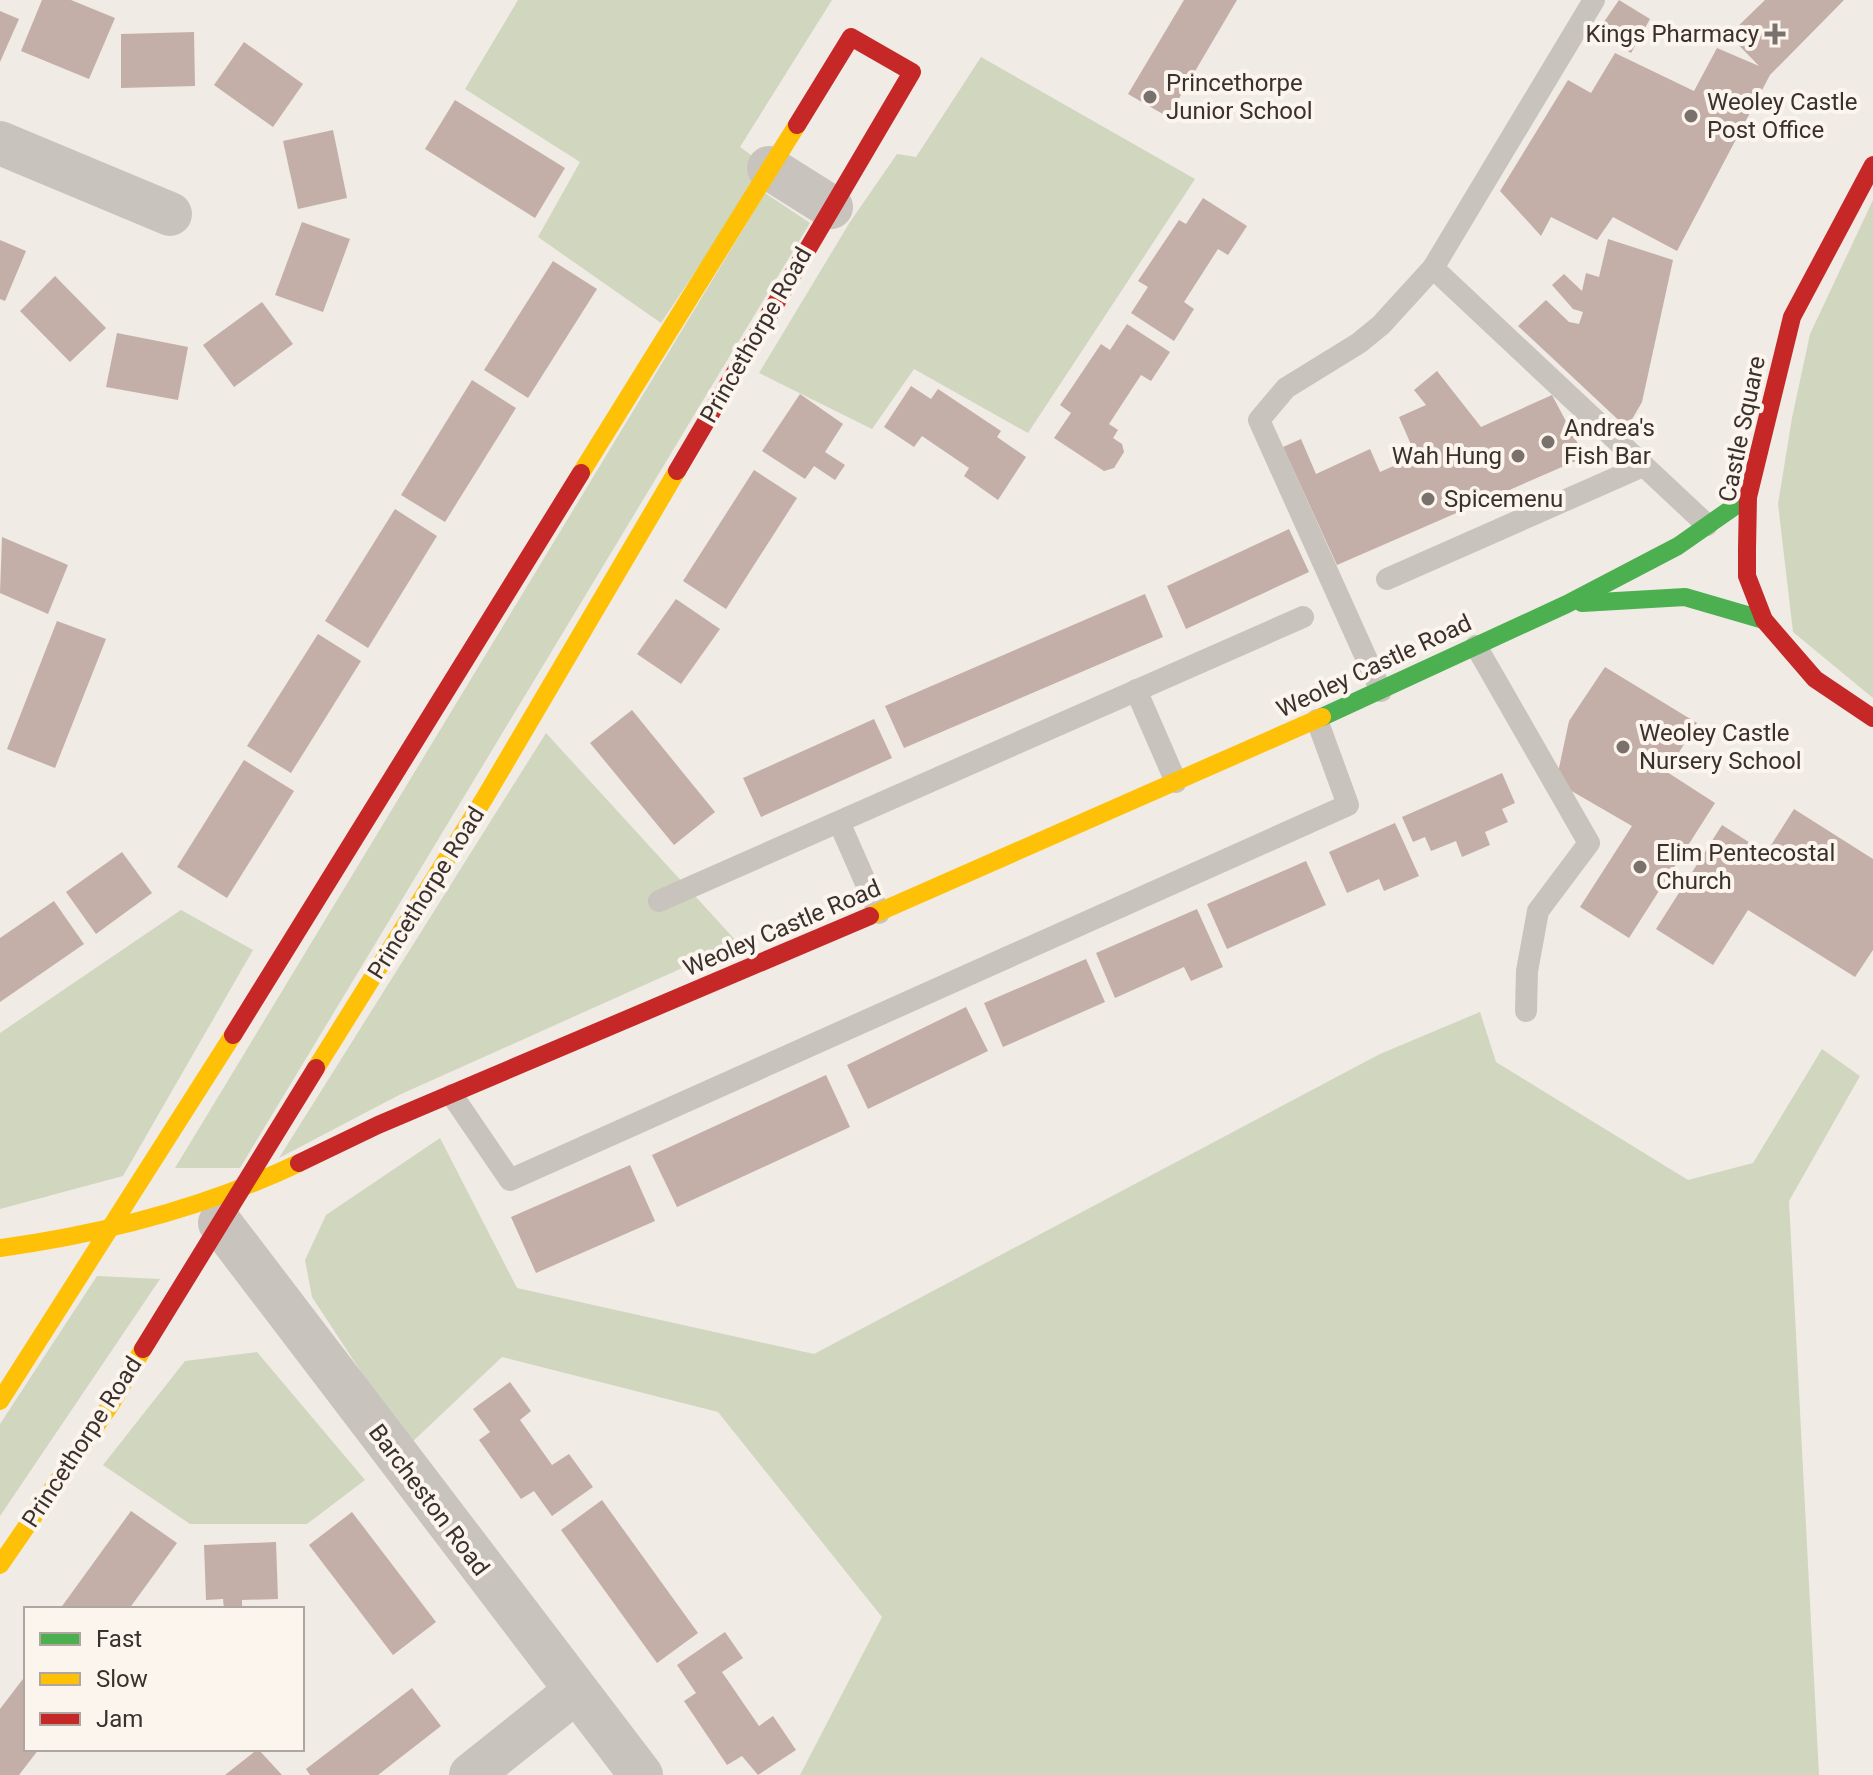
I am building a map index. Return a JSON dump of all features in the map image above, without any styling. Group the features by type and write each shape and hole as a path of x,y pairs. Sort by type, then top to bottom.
{"street":[{"name":"Princethorpe Road","path":"0,1401 114,1227 851,37 912,72 484,799 111,1404 0,1565"},
{"path":"0,143 170,214"},
{"name":"Castle Square","path":"1873,165 1792,317 1748,497 1747,576 1764,620 1815,679 1873,718"},
{"path":"769,168 831,207"},
{"name":"Weoley Castle Road","path":"0,1248 230,1207 452,1095 879,913 1381,691 1567,604 1678,546 1748,497"},
{"name":"Weoley Castle Road","path":"1567,604 1685,597 1764,620"},
{"name":"Barcheston Road","path":"230,1207 575,1692 641,1775"},
{"path":"471,1775 575,1692"}],"lane":[{"path":"1381,691 1259,420 1286,388 1359,343 1381,325 1433,268 1594,0"},
{"path":"1433,268 1707,525"},
{"path":"1387,579 1643,466"},
{"path":"659,901 1303,617"},
{"path":"1476,646 1589,843 1538,911 1527,971 1526,1011"},
{"path":"1136,690 1176,782"},
{"path":"452,1095 510,1180 1348,805 1317,720"},
{"path":"839,822 879,913"}],"green space":[{"path":"518,0 832,0 740,147 766,166 661,323 538,237 580,162 465,89"},
{"path":"981,57 1195,179 1028,433 914,369 872,429 759,373 850,222 897,154 916,157"},
{"path":"765,193 810,223 240,1168 175,1168"},
{"path":"1873,200 1873,698 1793,632 1778,504 1810,334"},
{"path":"546,733 738,943 399,1095 279,1158"},
{"path":"181,910 253,950 123,1176 0,1209 0,1033"},
{"path":"1480,1012 1496,1062 1688,1180 1753,1163 1822,1049 1860,1076 1789,1201 1819,1775 800,1775 882,1617 718,1412 502,1357 409,1445 312,1297 305,1260 326,1215 440,1138 517,1288 814,1354 1380,1054"},
{"path":"97,1276 160,1279 0,1516 0,1424"},
{"path":"257,1352 365,1480 307,1524 190,1524 103,1465 185,1361"}],"building":[{"path":"42,0 71,0 115,18 89,79 21,51"},
{"path":"1184,0 1237,0 1168,117 1128,94"},
{"path":"1619,0 1650,19 1631,53 1597,32"},
{"path":"1765,0 1844,0 1770,75 1677,251 1613,217 1597,240 1551,217 1541,236 1500,191 1568,80 1591,93 1615,53 1694,91 1717,48 1759,66 1729,35"},
{"path":"0,11 19,19 0,62"},
{"path":"194,32 195,86 121,88 121,34"},
{"path":"244,42 303,84 273,127 214,85"},
{"path":"455,100 565,168 535,218 425,149"},
{"path":"333,130 347,198 298,209 283,141"},
{"path":"1203,198 1247,226 1228,255 1218,249 1184,302 1194,309 1174,341 1131,313 1148,287 1138,281 1179,220 1186,224"},
{"path":"302,222 350,239 323,312 275,295"},
{"path":"1608,239 1673,260 1642,402 1627,428 1518,326 1546,300 1569,322 1579,324 1583,312 1573,309 1552,285 1564,274 1582,291 1586,273 1599,277"},
{"path":"0,240 26,251 5,301 0,299"},
{"path":"553,261 597,289 528,398 484,370"},
{"path":"55,276 106,328 70,362 20,311"},
{"path":"262,302 293,344 234,387 203,345"},
{"path":"1127,324 1170,352 1151,381 1141,375 1109,424 1118,430 1113,438 1122,444 1124,452 1114,468 1104,471 1054,438 1071,413 1060,405 1101,344 1110,350"},
{"path":"117,333 188,347 178,400 106,387"},
{"path":"1437,371 1481,427 1552,395 1585,457 1337,565 1283,447 1301,439 1316,474 1370,449 1380,472 1416,456 1399,417 1426,405 1414,390"},
{"path":"472,380 516,408 445,522 401,495"},
{"path":"911,386 931,399 938,389 1001,431 997,437 1026,457 998,500 964,476 969,468 922,436 914,447 884,427"},
{"path":"800,394 843,424 825,452 845,465 835,480 814,466 805,479 762,451"},
{"path":"754,470 797,498 726,609 683,581"},
{"path":"395,509 437,536 368,648 325,621"},
{"path":"1289,529 1309,572 1186,629 1167,586"},
{"path":"2,537 68,565 48,614 0,593"},
{"path":"1145,594 1163,637 904,748 885,706"},
{"path":"676,599 720,629 681,684 637,654"},
{"path":"57,621 106,639 55,768 7,749"},
{"path":"318,634 361,661 291,773 247,746"},
{"path":"1605,667 1697,723 1667,772 1715,803 1629,938 1580,907 1632,826 1556,782 1569,721"},
{"path":"632,710 715,812 674,845 590,743"},
{"path":"874,719 892,758 761,817 743,778"},
{"path":"244,760 294,791 227,898 177,867"},
{"path":"1502,773 1515,803 1502,809 1508,822 1485,832 1490,845 1462,857 1456,841 1431,851 1425,837 1413,842 1402,817"},
{"path":"1794,809 1873,859 1873,950 1855,977 1748,910 1713,965 1656,929 1722,825 1766,853"},
{"path":"1395,823 1419,876 1384,891 1379,879 1347,893 1329,852"},
{"path":"122,852 152,893 96,934 66,892"},
{"path":"1306,861 1326,905 1227,949 1207,904"},
{"path":"54,901 84,944 0,1002 0,938"},
{"path":"1197,909 1223,967 1191,981 1184,967 1115,998 1096,953"},
{"path":"1086,959 1105,1002 1003,1047 984,1003"},
{"path":"966,1007 988,1051 868,1109 847,1065"},
{"path":"826,1075 850,1127 677,1207 652,1155"},
{"path":"630,1165 655,1221 536,1273 511,1217"},
{"path":"510,1382 531,1411 520,1420 552,1465 569,1454 593,1487 552,1516 534,1491 521,1499 479,1440 490,1432 473,1409"},
{"path":"602,1500 698,1633 657,1663 561,1530"},
{"path":"131,1511 177,1543 130,1607 61,1607"},
{"path":"352,1512 436,1622 393,1655 309,1545"},
{"path":"276,1542 278,1599 242,1600 242,1607 224,1607 223,1599 206,1600 204,1545"},
{"path":"725,1632 743,1658 722,1672 759,1726 773,1716 796,1750 758,1775 742,1756 727,1765 684,1701 696,1693 677,1665"},
{"path":"24,1678 24,1751 37,1751 19,1775 0,1775 0,1709"},
{"path":"412,1688 441,1726 378,1775 310,1775 306,1769"},
{"path":"255,1751 260,1751 282,1775 225,1775"}],"traffic: fast":[{"path":"1322,717 1567,604 1678,546 1748,497"},
{"path":"1582,603 1685,597 1764,620"}],"traffic: slow":[{"path":"581,473 797,125"},
{"path":"316,1068 484,799 677,471"},
{"path":"870,916 1322,717"},
{"path":"0,1401 233,1035"},
{"path":"0,1248 77,1235 153,1217 228,1193 299,1163"},
{"path":"0,1565 111,1404 143,1349"}],"traffic: jam":[{"path":"677,471 912,72 851,37 797,125"},
{"path":"1873,165 1792,317 1748,497 1747,549 1747,576 1764,620 1815,679 1873,718"},
{"path":"233,1035 581,473"},
{"path":"299,1163 378,1125 870,916"},
{"path":"143,1349 316,1068"}],"place":[{"name":"Kings Pharmacy","path":"1775,34"},
{"name":"Princethorpe Junior School","path":"1150,97"},
{"name":"Weoley Castle Post Office","path":"1691,116"},
{"name":"Andrea's Fish Bar","path":"1548,442"},
{"name":"Wah Hung","path":"1518,456"},
{"name":"Spicemenu","path":"1428,499"},
{"name":"Weoley Castle Nursery School","path":"1623,747"},
{"name":"Elim Pentecostal Church","path":"1640,867"}]}
